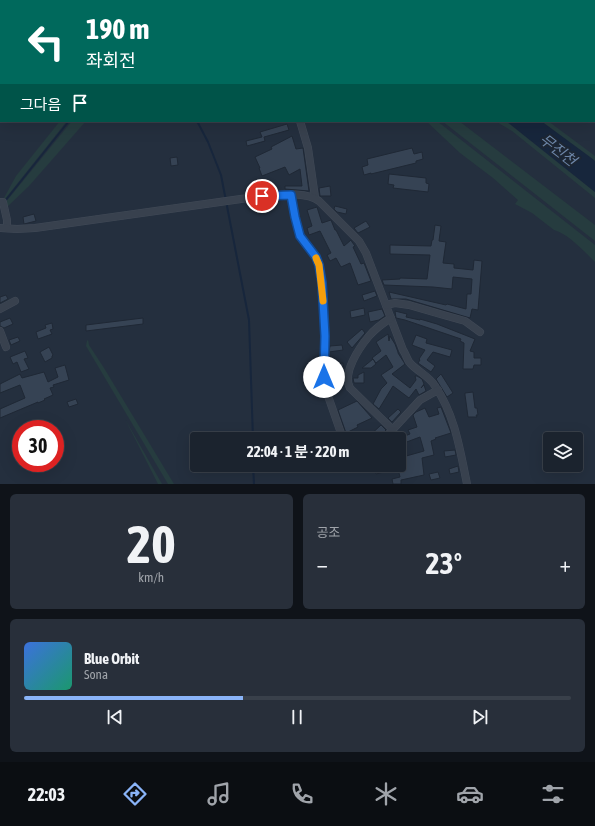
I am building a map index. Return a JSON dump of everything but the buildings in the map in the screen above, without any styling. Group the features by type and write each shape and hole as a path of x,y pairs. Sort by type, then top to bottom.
{"street":[{"path":"300,122 308,148 315,197 359,241 366,253 410,363 435,385 449,409 454,424 467,484"},
{"path":"2,203 7,220 3,228 17,230 262,196 291,195 315,197"},
{"path":"291,195 300,236 316,257 319,265 322,283 325,336 324,377 327,393 341,432"},
{"path":"0,309 14,301"},
{"path":"386,305 395,303 410,305 453,317 465,321 480,332"},
{"path":"391,318 380,325 369,336 350,367 347,379 350,388 392,429"},
{"path":"0,331 6,347"},
{"path":"390,432 420,400 438,390"}],"green space":[{"path":"59,122 66,122 5,199 4,198 16,176"},
{"path":"71,122 85,122 29,186 7,207 5,203"},
{"path":"427,122 438,122 595,245 595,262 570,239 554,230 532,213 515,204 518,200 493,178 460,153"},
{"path":"443,122 460,122 595,225 595,241"},
{"path":"497,122 507,122 595,192 595,198 512,131"},
{"path":"542,122 549,122 595,156 595,161"},
{"path":"88,340 89,345 174,484 168,484 86,346"},
{"path":"125,419 162,484 158,484"}],"water":[{"name":"무진천","path":"507,122 542,122 590,157 595,161 595,192"}],"waterway":[{"path":"5,201 68,122"},
{"path":"198,122 208,142 221,175 249,320 253,432"},
{"path":"253,472 254,484"}],"slow traffic":[{"path":"316,258 319,265 322,283 323,301"}],"route":[{"path":"262,196 291,195 300,236 316,257 319,265 322,283 325,336 324,377"}]}
